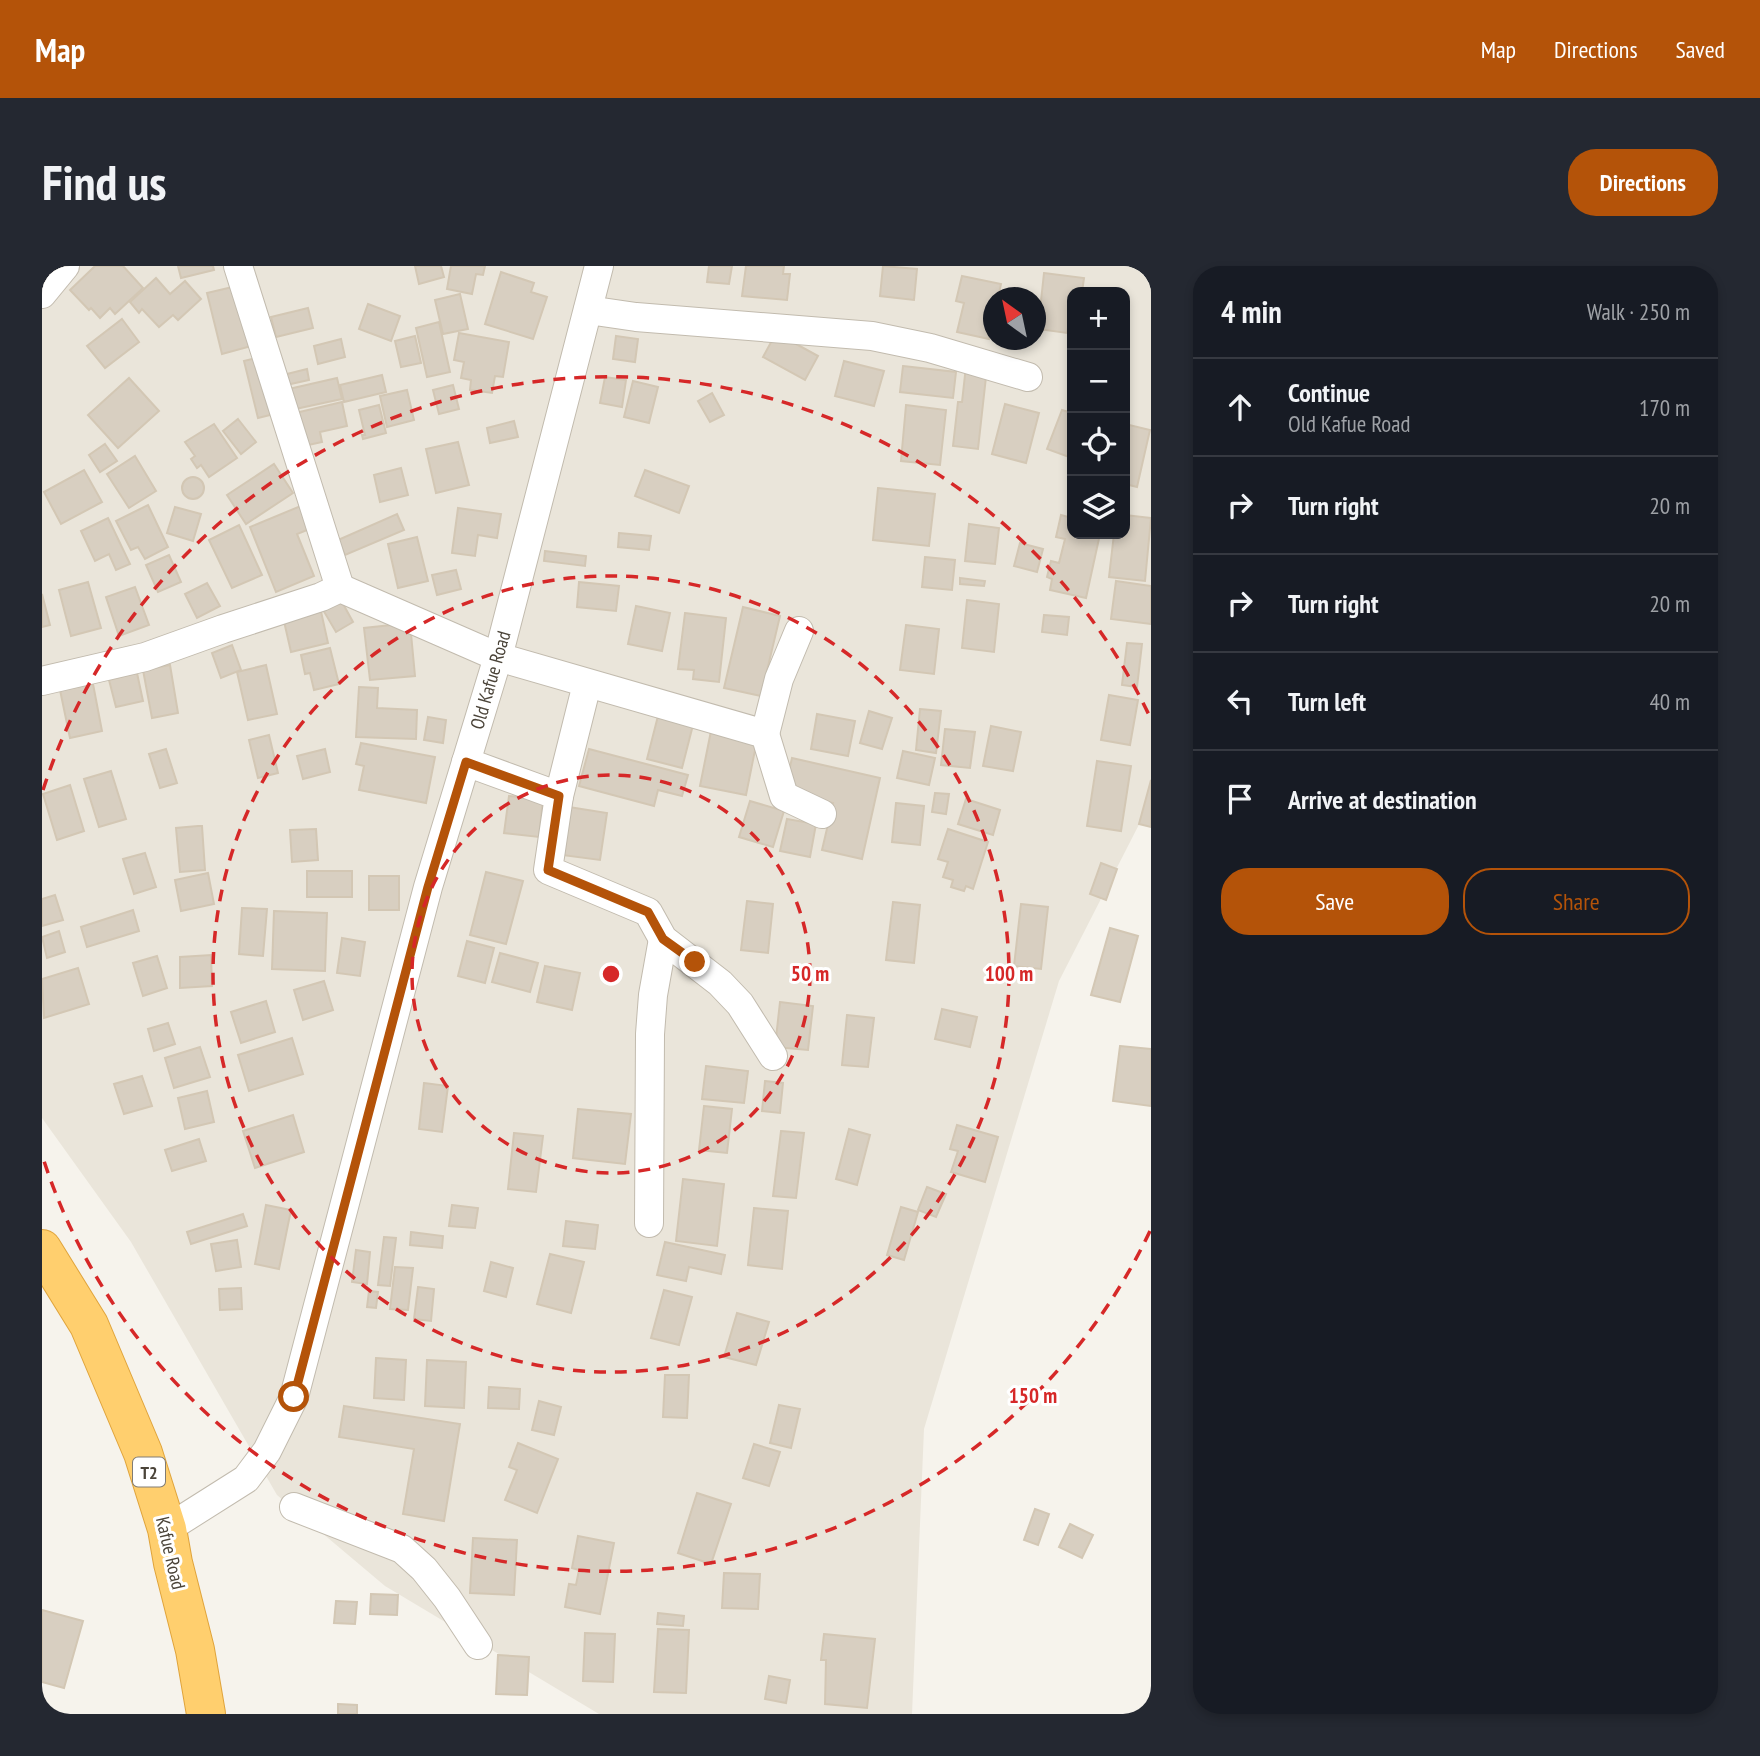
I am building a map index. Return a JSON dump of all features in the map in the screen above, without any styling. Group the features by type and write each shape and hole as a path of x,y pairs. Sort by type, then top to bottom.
{"highway":[{"name":"Kafue Road","path":"42,1248 89,1325 143,1453 167,1530 195,1650 206,1714"}],"street":[{"path":"42,294 65,266"},
{"path":"238,266 340,588 498,657 765,734"},
{"name":"Old Kafue Road","path":"167,1530 246,1479 267,1451 294,1397 428,887 498,657 599,266"},
{"path":"588,310 636,317 872,335 930,348 1028,377"},
{"path":"42,681 145,657 321,597 340,588"},
{"path":"799,631 779,679 765,734 784,796 822,814"},
{"path":"587,684 559,796 548,870 648,912 663,939 720,982 740,1004 772,1056"},
{"path":"466,762 559,796"},
{"path":"649,1223 650,1034 653,995 663,939"},
{"path":"294,1507 402,1549 424,1569 447,1598 478,1645"}],"shaded area":[{"path":"42,266 1151,266 1151,801 1059,981 924,1429 912,1714 599,1714 385,1586 277,1495 131,1242 42,1118"}],"building":[{"path":"95,266 123,266 143,288 115,314 110,308 100,318 70,290"},
{"path":"178,266 213,266 214,270 181,278"},
{"path":"415,266 441,266 444,277 419,284"},
{"path":"451,266 485,266 483,275 476,274 472,294 447,289"},
{"path":"709,266 732,266 729,284 707,282"},
{"path":"746,266 784,266 783,274 790,274 787,300 742,296"},
{"path":"883,266 917,269 914,300 880,296"},
{"path":"501,272 534,283 531,292 547,297 533,339 485,324"},
{"path":"1044,273 1084,278 1083,287 1067,287 1067,333 1046,330 1046,287 1042,287"},
{"path":"962,276 1001,284 1000,287 983,287 983,338 957,332 964,303 956,301"},
{"path":"156,278 170,294 185,281 201,299 178,320 173,315 159,327 142,309 139,313 130,302"},
{"path":"241,285 255,345 222,354 207,293"},
{"path":"460,294 468,329 443,334 435,300"},
{"path":"368,304 400,316 391,341 359,329"},
{"path":"308,308 313,328 276,337 271,317"},
{"path":"122,319 139,342 105,368 87,346"},
{"path":"439,322 450,372 427,377 416,328"},
{"path":"459,333 509,342 503,377 495,376 492,393 470,390 471,380 461,378 464,362 454,360"},
{"path":"776,333 818,356 805,380 763,357"},
{"path":"415,336 421,363 401,367 395,341"},
{"path":"616,336 638,339 635,362 613,359"},
{"path":"341,339 345,357 318,364 314,346"},
{"path":"264,356 278,413 258,418 244,361"},
{"path":"844,361 884,371 874,406 835,396"},
{"path":"903,366 956,372 953,398 900,392"},
{"path":"966,366 987,368 978,449 953,446 958,402 962,402"},
{"path":"307,369 309,380 286,385 283,375"},
{"path":"382,375 386,392 344,402 340,385"},
{"path":"605,377 626,380 622,407 600,403"},
{"path":"129,378 159,411 118,448 88,415"},
{"path":"337,378 342,399 286,411 280,391"},
{"path":"633,381 658,387 649,423 624,417"},
{"path":"453,385 459,409 439,414 433,390"},
{"path":"407,390 414,420 387,427 380,396"},
{"path":"712,393 724,415 710,422 698,401"},
{"path":"342,402 347,426 320,432 322,442 299,447 291,414"},
{"path":"1005,404 1039,413 1026,463 992,454"},
{"path":"379,405 386,433 363,439 362,435 365,435 359,410"},
{"path":"906,405 946,410 940,465 901,461"},
{"path":"1062,410 1067,412 1067,456 1047,449"},
{"path":"238,419 256,442 241,454 223,431"},
{"path":"514,421 518,437 490,443 487,428"},
{"path":"214,424 237,458 209,477 201,465 197,468 191,459 195,456 185,442"},
{"path":"1130,425 1150,430 1137,487 1130,485"},
{"path":"458,442 469,485 436,493 426,449"},
{"path":"105,444 117,461 100,472 89,455"},
{"path":"135,456 156,491 129,508 107,474"},
{"path":"274,464 293,493 246,524 227,495"},
{"path":"401,468 408,495 380,502 374,475"},
{"path":"84,470 102,502 61,524 44,492"},
{"path":"645,470 689,486 679,513 635,496"},
{"path":"193,477 201,480 204,488 201,496 193,499 185,496 182,488 185,480"},
{"path":"878,488 935,494 929,546 873,540"},
{"path":"308,503 307,530 297,534 314,576 276,592 250,527"},
{"path":"148,505 168,547 145,559 138,547 131,550 116,521"},
{"path":"175,507 201,514 193,541 167,533"},
{"path":"458,508 501,514 497,538 478,535 475,556 452,553"},
{"path":"397,514 404,530 345,555 338,540"},
{"path":"1061,515 1067,517 1067,539 1099,539 1086,598 1050,590 1052,579 1047,577 1051,561 1059,563 1065,539 1056,537"},
{"path":"1130,516 1151,518 1145,581 1109,577 1113,539 1130,539"},
{"path":"108,518 130,564 116,570 109,554 95,561 81,531"},
{"path":"969,524 999,528 995,564 965,561"},
{"path":"239,525 262,575 232,588 209,540"},
{"path":"619,533 651,536 649,550 618,547"},
{"path":"417,537 428,581 398,588 388,544"},
{"path":"1020,543 1043,549 1037,572 1014,566"},
{"path":"545,551 586,556 585,566 544,561"},
{"path":"169,555 181,582 158,592 146,565"},
{"path":"925,557 955,560 952,590 922,587"},
{"path":"456,570 461,589 437,595 432,575"},
{"path":"960,578 985,581 984,586 960,584"},
{"path":"1116,581 1151,586 1151,624 1111,619"},
{"path":"88,582 101,628 71,636 59,590"},
{"path":"579,582 619,586 616,611 577,607"},
{"path":"207,583 220,606 197,618 185,594"},
{"path":"135,587 149,625 119,636 106,597"},
{"path":"337,593 353,622 336,632 319,603"},
{"path":"42,594 50,625 42,627"},
{"path":"967,600 999,604 994,652 962,648"},
{"path":"636,606 670,613 662,651 628,644"},
{"path":"320,607 328,643 291,652 283,617"},
{"path":"743,607 780,616 761,696 724,688"},
{"path":"685,613 726,618 719,682 693,679 694,670 678,669"},
{"path":"1044,615 1069,617 1067,635 1042,632"},
{"path":"410,623 415,676 370,680 364,628"},
{"path":"906,625 939,629 934,674 900,670"},
{"path":"1127,643 1142,644 1137,687 1122,685"},
{"path":"232,645 241,670 221,678 212,653"},
{"path":"330,648 339,684 314,690 310,673 305,674 301,655"},
{"path":"170,665 178,713 152,718 143,670"},
{"path":"266,665 277,714 248,720 237,672"},
{"path":"137,673 143,701 116,707 109,680"},
{"path":"93,684 102,731 70,738 60,690"},
{"path":"359,687 378,688 377,708 417,710 416,739 356,737"},
{"path":"1109,695 1138,700 1130,745 1101,740"},
{"path":"920,709 941,711 936,753 916,750"},
{"path":"869,711 892,718 882,749 860,743"},
{"path":"817,714 855,721 848,756 811,749"},
{"path":"658,716 693,725 682,768 647,759"},
{"path":"428,717 446,720 443,743 424,740"},
{"path":"991,726 1021,732 1013,771 983,766"},
{"path":"945,729 975,732 970,768 941,765"},
{"path":"711,731 757,740 746,795 700,786"},
{"path":"269,735 278,773 258,778 249,740"},
{"path":"361,743 435,757 426,803 359,790 364,766 356,764"},
{"path":"166,749 177,783 160,788 149,754"},
{"path":"325,749 330,772 303,779 297,756"},
{"path":"589,749 688,775 682,796 658,790 654,806 579,786"},
{"path":"903,751 935,758 929,785 897,778"},
{"path":"792,758 880,778 862,859 822,850 833,803 784,793"},
{"path":"1097,761 1131,766 1121,831 1087,826"},
{"path":"111,771 126,819 99,827 84,779"},
{"path":"1151,780 1151,827 1139,824"},
{"path":"70,785 84,831 57,840 43,794"},
{"path":"935,793 949,794 946,814 932,812"},
{"path":"509,796 543,799 539,837 504,833"},
{"path":"966,799 1000,810 993,835 958,824"},
{"path":"750,801 784,811 773,847 739,837"},
{"path":"896,803 924,806 920,845 892,842"},
{"path":"569,807 607,813 600,860 562,855"},
{"path":"787,819 816,824 810,857 780,851"},
{"path":"202,826 205,870 180,872 176,828"},
{"path":"316,829 318,860 292,862 290,830"},
{"path":"948,829 988,842 973,889 966,886 964,891 951,887 953,880 943,877 948,862 938,859"},
{"path":"145,853 156,887 134,894 123,859"},
{"path":"1101,863 1117,869 1106,900 1090,894"},
{"path":"307,871 352,871 352,897 307,897"},
{"path":"486,872 523,881 506,944 470,935"},
{"path":"208,873 214,904 181,911 175,880"},
{"path":"369,876 399,876 399,910 369,910"},
{"path":"55,895 63,920 42,926 42,899"},
{"path":"747,901 773,904 768,953 741,950"},
{"path":"893,902 920,905 914,963 886,960"},
{"path":"1021,904 1048,907 1041,969 1014,966"},
{"path":"242,908 267,909 263,956 239,954"},
{"path":"133,910 139,931 87,947 81,927"},
{"path":"274,911 327,913 325,971 272,969"},
{"path":"1110,928 1138,936 1120,1002 1091,995"},
{"path":"59,931 65,952 47,958 42,937"},
{"path":"342,938 365,942 360,976 337,973"},
{"path":"467,941 494,948 485,983 458,976"},
{"path":"500,953 538,963 530,992 492,982"},
{"path":"211,955 212,986 180,988 180,957"},
{"path":"157,956 167,988 143,996 133,963"},
{"path":"545,966 580,973 572,1010 537,1002"},
{"path":"78,968 89,1004 44,1018 42,979"},
{"path":"324,981 333,1010 303,1020 294,990"},
{"path":"266,1001 275,1032 241,1043 231,1012"},
{"path":"780,1002 813,1006 808,1050 775,1047"},
{"path":"942,1009 977,1017 970,1047 935,1039"},
{"path":"847,1015 874,1018 868,1067 842,1065"},
{"path":"168,1023 175,1044 154,1051 148,1029"},
{"path":"292,1038 303,1074 249,1091 238,1055"},
{"path":"1120,1046 1151,1049 1151,1106 1113,1101"},
{"path":"200,1047 210,1077 174,1088 165,1058"},
{"path":"706,1066 748,1071 744,1103 702,1099"},
{"path":"142,1076 152,1106 124,1114 114,1084"},
{"path":"765,1081 783,1083 780,1113 762,1111"},
{"path":"424,1083 448,1086 442,1132 419,1129"},
{"path":"207,1091 214,1122 185,1129 178,1098"},
{"path":"704,1106 732,1109 727,1153 699,1150"},
{"path":"578,1109 631,1114 625,1164 573,1158"},
{"path":"293,1115 304,1152 255,1168 243,1131"},
{"path":"957,1125 998,1137 985,1182 951,1172 958,1151 950,1149"},
{"path":"849,1129 870,1135 857,1185 836,1179"},
{"path":"781,1131 804,1133 796,1198 773,1196"},
{"path":"514,1133 543,1136 536,1192 508,1189"},
{"path":"199,1139 206,1161 172,1171 165,1150"},
{"path":"683,1179 724,1184 717,1246 676,1241"},
{"path":"927,1187 946,1194 936,1217 918,1210"},
{"path":"266,1205 291,1210 279,1269 255,1264"},
{"path":"452,1205 478,1208 475,1228 449,1226"},
{"path":"901,1207 918,1212 904,1260 887,1255"},
{"path":"754,1208 788,1211 782,1269 748,1265"},
{"path":"243,1214 247,1226 191,1244 187,1232"},
{"path":"566,1221 598,1225 595,1249 563,1246"},
{"path":"411,1232 443,1236 442,1248 410,1245"},
{"path":"384,1237 396,1238 390,1286 378,1285"},
{"path":"237,1240 241,1267 216,1271 211,1244"},
{"path":"665,1242 725,1255 721,1274 689,1267 686,1281 657,1275"},
{"path":"356,1250 370,1252 367,1284 352,1282"},
{"path":"550,1254 584,1262 571,1313 537,1304"},
{"path":"491,1262 513,1268 506,1297 484,1291"},
{"path":"395,1267 413,1268 408,1310 390,1309"},
{"path":"418,1287 434,1289 431,1321 414,1319"},
{"path":"241,1288 242,1309 220,1310 219,1289"},
{"path":"664,1290 692,1297 679,1345 651,1338"},
{"path":"369,1291 378,1292 376,1308 367,1307"},
{"path":"737,1313 769,1322 756,1365 724,1357"},
{"path":"376,1358 406,1360 404,1400 374,1398"},
{"path":"427,1360 466,1362 464,1408 425,1406"},
{"path":"665,1375 689,1375 687,1418 663,1417"},
{"path":"489,1387 520,1389 519,1409 488,1408"},
{"path":"539,1401 561,1407 554,1435 532,1430"},
{"path":"779,1405 800,1409 791,1448 770,1443"},
{"path":"344,1406 460,1424 444,1521 403,1514 414,1449 339,1437"},
{"path":"518,1443 558,1459 537,1513 505,1500 517,1470 509,1467"},
{"path":"754,1444 780,1452 769,1486 743,1478"},
{"path":"697,1493 731,1504 711,1564 678,1553"},
{"path":"1035,1509 1049,1514 1038,1545 1024,1540"},
{"path":"1070,1524 1093,1535 1082,1558 1059,1547"},
{"path":"578,1536 614,1543 600,1614 565,1607 569,1584 576,1585 579,1570 572,1568"},
{"path":"473,1538 517,1540 514,1595 470,1593"},
{"path":"724,1573 760,1574 758,1609 722,1608"},
{"path":"371,1594 398,1595 397,1615 370,1614"},
{"path":"336,1601 357,1602 355,1624 334,1623"},
{"path":"42,1610 83,1621 64,1688 42,1682"},
{"path":"658,1613 684,1616 683,1626 657,1624"},
{"path":"658,1629 689,1630 686,1693 654,1692"},
{"path":"585,1633 615,1634 613,1682 583,1681"},
{"path":"824,1634 875,1639 867,1708 825,1704 826,1660 821,1660"},
{"path":"498,1655 529,1657 527,1695 496,1694"},
{"path":"769,1676 790,1680 786,1703 765,1699"},
{"path":"338,1704 357,1705 357,1714 338,1714"}],"route":[{"path":"294,1397 428,887 466,762 559,796 548,870 648,912 663,939 695,962"}]}
